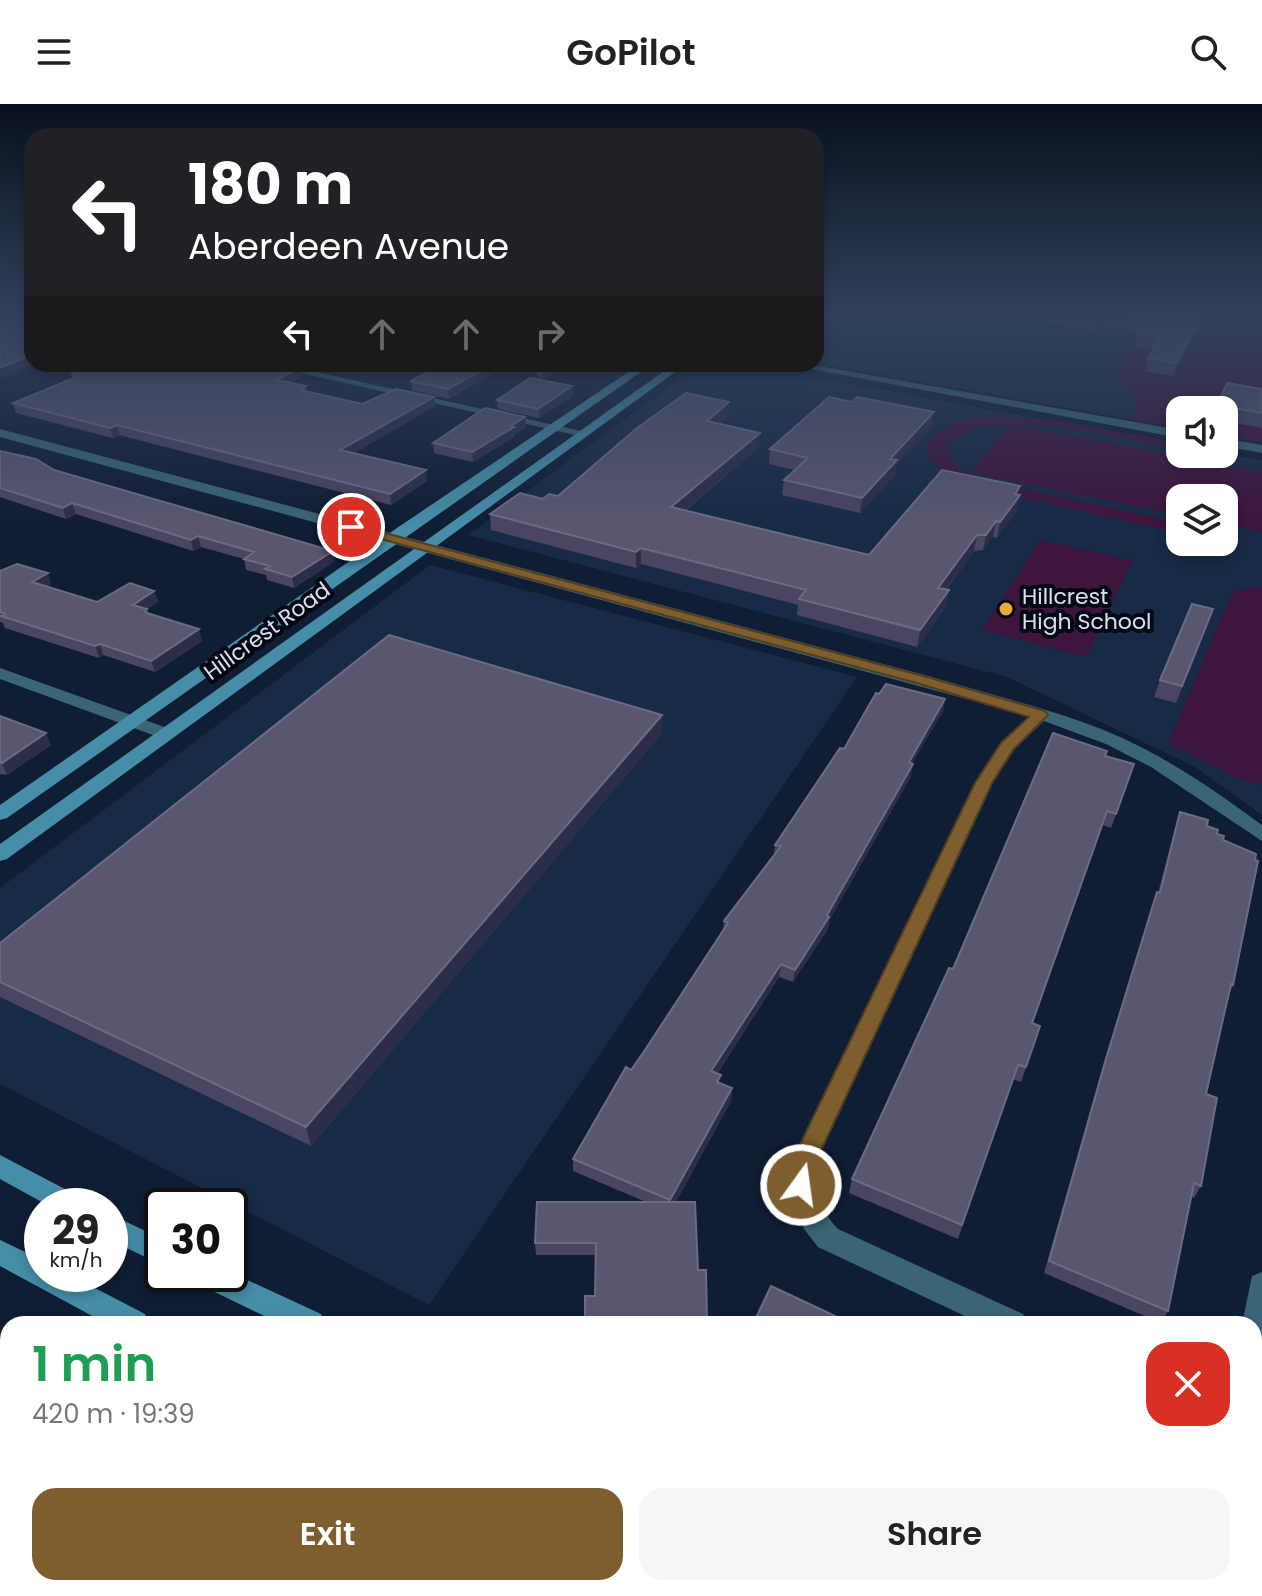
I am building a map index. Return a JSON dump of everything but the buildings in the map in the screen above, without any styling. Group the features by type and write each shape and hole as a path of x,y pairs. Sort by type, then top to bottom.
{"main road":[{"name":"Hillcrest Road","path":"0,814 615,386"},
{"name":"Hillcrest Road","path":"0,854 651,386"},
{"path":"0,1166 40,1188"},
{"path":"0,1252 120,1316"},
{"path":"244,1292 294,1316"}],"street":[{"path":"365,386 584,433"},
{"path":"910,386 1166,431"},
{"path":"0,433 926,681 1040,715 1090,731 1143,756 1218,802 1262,835"},
{"path":"1238,445 1262,449"},
{"path":"0,673 167,734"},
{"path":"996,1316 828,1238 813,1224 803,1202 801,1185 804,1161 984,783 1007,747 1040,715"},
{"path":"1257,1316 1262,1285"}],"shaded area":[{"name":"Hillcrest High School","path":"671,386 860,386 1166,442 1166,468 1238,468 1238,456 1262,460 1262,815 1195,767 1007,677 468,535"},
{"path":"943,386 1262,386 1262,443 1238,439 1238,396 1166,396 1166,426"},
{"path":"1125,386 1262,386 1262,443 1238,439 1238,396 1166,396 1166,426 1129,419 1137,404"},
{"path":"996,416 1058,421 1166,440 1166,447 1093,432 1024,424 993,425 966,432 947,445 954,462 980,479 1166,520 1166,530 1003,494 947,474 931,461 926,447 947,427 976,418"},
{"path":"1009,424 1166,454 1166,468 1238,467 1262,472 1262,532 1238,527 1238,484 1166,484 1166,512 972,473"},
{"path":"1040,540 1133,560 1086,657 982,630"},
{"path":"430,565 857,677 429,1305 248,1212 248,1188 202,1188 0,1084 0,888"},
{"path":"1262,588 1262,785 1238,778 1168,743 1233,591"}],"place":[{"name":"Hillcrest High School","path":"1006,609"}],"route":[{"path":"351,527 926,681 1040,715 1007,747 984,783 804,1161 801,1185"}]}
